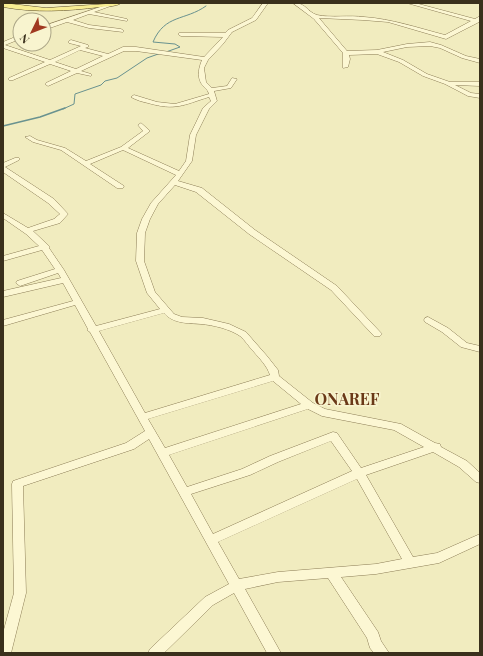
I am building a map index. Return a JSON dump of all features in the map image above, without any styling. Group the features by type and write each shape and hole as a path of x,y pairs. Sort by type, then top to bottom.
{"main road":[{"path":"3,5 28,10 46,11 115,3"}],"street":[{"path":"52,25 115,3"},
{"path":"266,3 254,20 230,30 221,43 205,59 201,68 203,82 212,92 214,101 206,108 194,135 190,161 155,203 146,219 141,233 140,260 151,293 171,316 181,320 203,321 229,327 243,334 273,370 275,377 309,405 328,415 362,419 397,427 436,447 463,464 480,479"},
{"path":"295,3 306,7 346,53 347,59 345,67"},
{"path":"410,3 478,20"},
{"path":"88,13 125,20"},
{"path":"314,16 363,18 388,21 446,37 478,20"},
{"path":"67,20 90,26 121,31"},
{"path":"181,34 226,35"},
{"path":"11,79 86,45 71,42"},
{"path":"346,53 378,52 389,48 409,46 423,42 438,45 459,55 480,61"},
{"path":"3,45 89,75"},
{"path":"80,48 110,56"},
{"path":"48,84 123,49 130,48 205,59"},
{"path":"378,52 401,61 425,75 447,83 470,95 480,96"},
{"path":"134,97 151,102 179,105 229,87 234,79"},
{"path":"447,83 480,84"},
{"path":"86,163 123,148 146,131 141,125"},
{"path":"28,137 35,141 63,149 120,186"},
{"path":"123,148 180,174"},
{"path":"18,159 3,167 51,201 64,214 57,221 29,230"},
{"path":"174,182 199,190 291,260 334,288 377,334"},
{"path":"3,214 29,230 60,270 92,330 274,653"},
{"path":"3,259 43,248"},
{"path":"3,294 42,280 60,270"},
{"path":"3,288 42,280 65,280"},
{"path":"3,323 78,302"},
{"path":"92,330 165,310"},
{"path":"428,320 445,330 464,345 480,349"},
{"path":"142,417 275,377"},
{"path":"161,453 309,405"},
{"path":"4,653 20,593 17,484 130,446 150,433"},
{"path":"184,492 246,472 330,436 337,440 359,473 410,563"},
{"path":"211,540 359,473 436,447"},
{"path":"155,653 209,601 237,585 278,577 376,569 439,558 480,539"},
{"path":"331,572 373,636 375,644 382,653"}],"waterway":[{"path":"166,52 180,47 175,44 153,42 163,27 176,19 198,11 206,6"},
{"path":"63,109 74,104 75,94 101,85 105,81 117,78 147,58 161,53"},
{"path":"3,126 40,117 65,108"}],"district":[{"name":"ONAREF","path":"347,399"}]}
